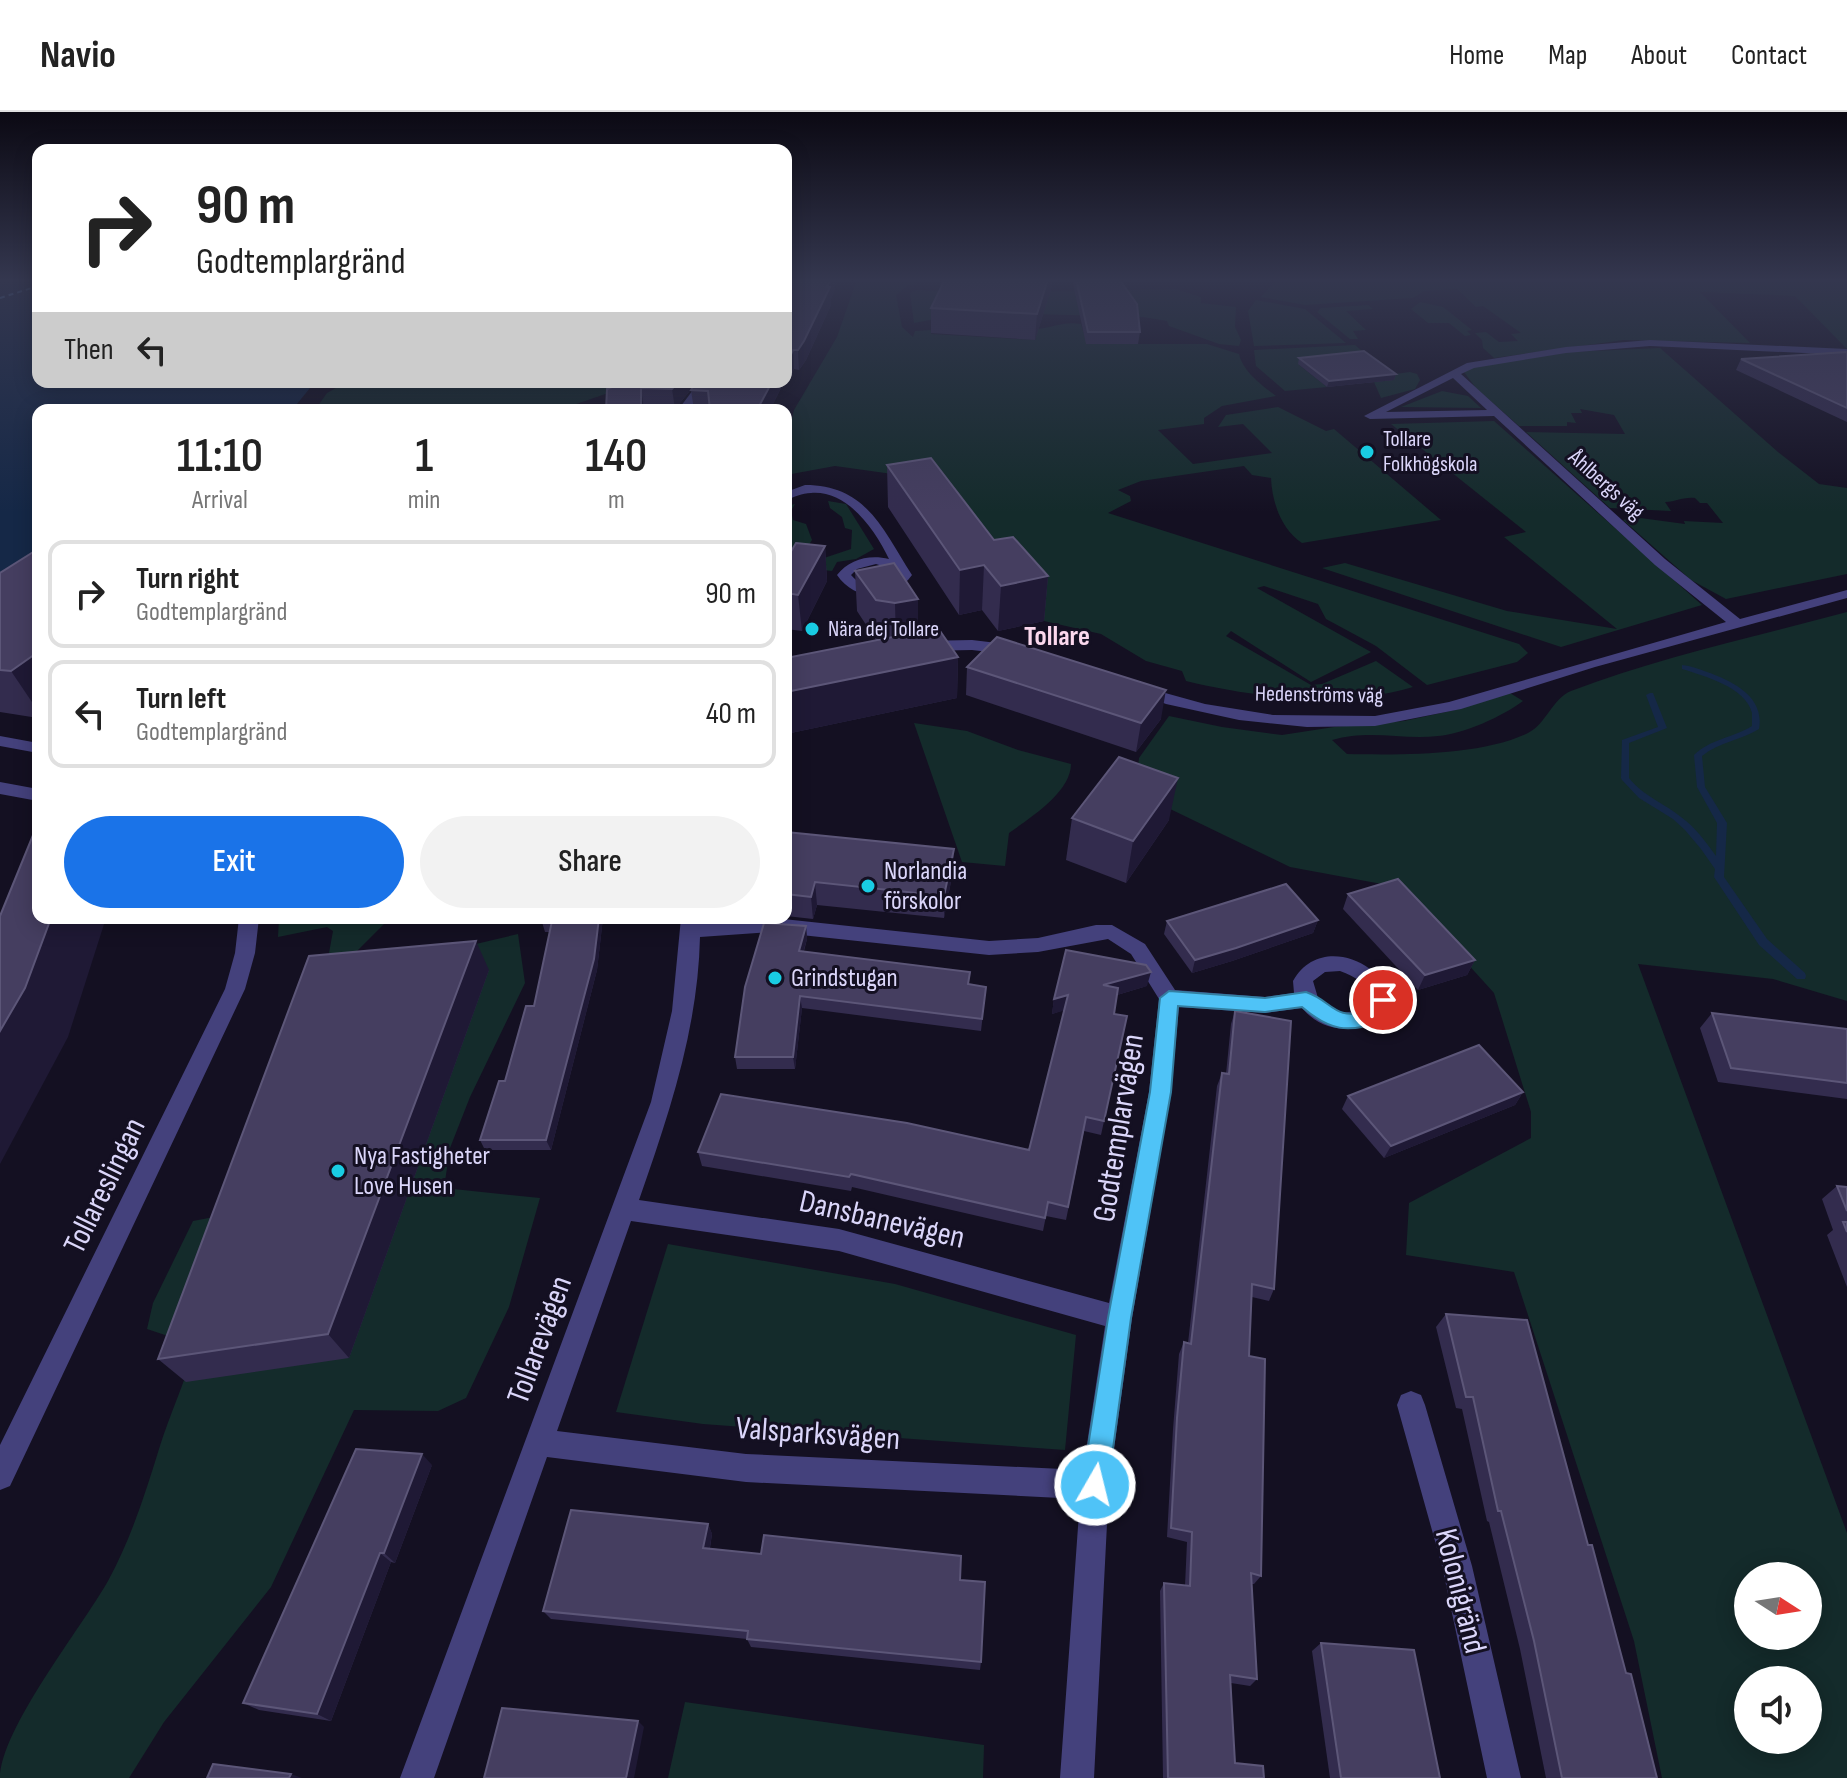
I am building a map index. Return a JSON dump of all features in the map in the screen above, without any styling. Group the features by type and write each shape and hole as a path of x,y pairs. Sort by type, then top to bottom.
{"street":[{"path":"1495,413 1370,416 1453,373 1486,362 1526,357"},
{"name":"Åhlbergs väg","path":"1453,373 1660,562 1736,623"},
{"path":"792,494 811,487 827,489 855,503 868,514 900,567"},
{"name":"Hedenströms väg","path":"1119,684 1174,702 1247,717 1305,721 1409,716 1847,594"},
{"path":"911,648 972,645 1033,654"},
{"path":"0,741 32,747"},
{"path":"0,788 32,794"},
{"name":"Tollareslingan","path":"0,1476 235,989 245,953 248,924"},
{"path":"691,924 773,925 989,948 1038,945 1096,932 1112,932 1138,949 1169,998 1265,1005 1306,999"},
{"name":"Tollarevägen","path":"417,1778 625,1209 671,1069 688,978 691,924"},
{"name":"Godtemplarvägen","path":"1077,1778 1095,1485 1119,1318 1160,1092 1169,998"},
{"name":"Dansbanevägen","path":"625,1209 839,1240 1119,1318"},
{"name":"Kolonigränd","path":"1411,1405 1457,1566 1504,1778"},
{"name":"Valsparksvägen","path":"539,1442 581,1450 744,1467 1095,1485"}],"green space":[{"path":"825,357 1240,357 1249,373 1276,396 1222,406 1204,418 1204,424 1158,430 1193,464 1272,453 1243,424 1218,427 1226,415 1278,407 1326,431 1334,429 1441,520 1302,543 1288,530 1279,514 1271,478 1252,475 1244,466 1141,481 1118,490 1130,496 1131,501 1108,513 1519,644 1528,653 1517,662 1427,685 1376,646 1326,619 1318,604 1264,586 1257,588 1371,652 1311,682 1231,631 1226,636 1311,685 1322,684 1376,661 1413,687 1329,699 1270,696 1186,681 1182,671 1146,661 1101,634 1044,621 914,477 835,466 792,474 794,410"},
{"path":"1255,357 1369,357 1299,365 1327,387 1285,391 1256,366"},
{"path":"1539,357 1670,357 1819,484 1847,488 1847,574 1726,599 1691,580 1623,520 1633,517 1685,524 1684,521 1723,523 1707,503 1700,503 1695,498 1665,502 1671,511 1610,508 1526,432 1625,434 1614,415 1580,409 1582,413 1571,413 1576,423 1567,422 1567,426 1519,426 1476,388 1464,372 1471,367"},
{"path":"1417,374 1420,380 1415,389 1381,398 1374,382 1393,380 1387,375"},
{"path":"336,388 623,388 576,404 319,404 327,393"},
{"path":"1442,391 1468,396 1481,408 1401,407"},
{"path":"1494,421 1702,605 1561,647 1322,568 1345,563 1507,611 1617,629 1504,537 1526,532 1391,424"},
{"path":"828,501 846,504 874,549 856,559 837,562 832,571 792,567 792,516 793,520 806,524 812,540 807,548 821,559 851,549 852,530 845,528 842,517 830,508"},
{"path":"1847,612 1847,1001 1773,979 1638,964 1847,1533 1847,1778 1662,1778 1634,1641 1514,1272 1406,1255 1409,1203 1531,1138 1531,1112 1494,993 1398,887 1290,867 1135,792 1139,758 1169,716 1282,735 1404,721 1510,693 1523,701 1494,718 1448,735 1360,735 1332,740 1347,754 1464,750 1509,741 1528,733 1540,724 1559,699 1571,691 1673,658"},
{"path":"914,723 967,731 1018,750 1071,764 1069,774 1057,794 1009,833 1005,866 962,862"},
{"path":"279,924 384,924 355,953 333,957 329,953 333,931 327,927 278,937"},
{"path":"518,934 525,983 470,1097 450,1148 444,1188 540,1198 509,1307 466,1398 438,1411 354,1410 271,1587 164,1722 129,1778 0,1778 13,1733 108,1581 143,1499 195,1345 147,1329 153,1303 193,1221 251,1210 344,975"},
{"path":"668,1244 895,1284 1076,1335 1065,1450 703,1424 616,1412"},
{"path":"685,1702 984,1745 983,1778 668,1778"}],"water":[{"path":"0,357 32,357 32,388 310,388 297,404 32,404 32,589 0,600"}],"building":[{"path":"1372,357 1396,374 1329,381 1299,358"},
{"path":"1847,357 1847,408 1741,359"},
{"path":"641,388 641,404 606,404 607,389"},
{"path":"769,388 760,404 709,404 708,391 691,390"},
{"path":"931,458 994,540 1013,537 1048,576 1001,586 984,565 960,570 887,465"},
{"path":"796,543 825,546 798,595 792,594 792,550"},
{"path":"32,553 32,656 11,671 0,670 0,573"},
{"path":"894,563 918,599 895,603 876,600 855,571"},
{"path":"938,628 958,657 792,691 792,657"},
{"path":"997,637 1166,690 1141,723 967,667"},
{"path":"1119,757 1178,778 1133,841 1072,818"},
{"path":"792,833 954,849 944,896 815,882 811,897 792,895"},
{"path":"32,838 32,924 49,924 25,988 0,1031 0,916"},
{"path":"1398,879 1475,960 1425,975 1348,894"},
{"path":"1286,884 1318,920 1195,960 1167,921"},
{"path":"551,924 598,924 594,959 546,1140 480,1140 499,1081 505,1081 526,1006 534,1006"},
{"path":"764,924 778,924 806,926 799,951 970,972 968,984 986,987 982,1019 800,996 793,1057 735,1057 745,987"},
{"name":"Nya Fastigheter Love Husen","path":"476,941 328,1334 158,1359 309,956"},
{"path":"1066,950 1146,965 1151,972 1103,985 1118,988 1114,1014 1127,1016 1104,1121 1086,1117 1068,1207 1048,1202 1045,1218 851,1174 849,1177 698,1152 721,1094 907,1123 1029,1150 1068,995 1054,999"},
{"path":"1235,1011 1291,1021 1274,1289 1252,1284 1249,1356 1265,1359 1261,1576 1251,1573 1257,1679 1230,1675 1235,1763 1263,1766 1264,1778 1168,1778 1164,1583 1190,1586 1192,1532 1171,1528 1177,1418 1184,1342 1191,1344 1222,1073 1229,1074"},
{"path":"1712,1013 1847,1029 1847,1083 1731,1068"},
{"path":"1479,1045 1523,1092 1391,1146 1348,1096"},
{"path":"1837,1186 1847,1187 1847,1211"},
{"path":"1446,1314 1527,1320 1588,1545 1592,1545 1626,1673 1631,1674 1657,1778 1562,1778 1534,1641 1501,1511 1498,1511 1473,1397 1466,1397"},
{"path":"356,1449 422,1454 317,1714 243,1703"},
{"path":"571,1510 708,1524 703,1548 761,1554 764,1535 961,1556 960,1580 985,1582 981,1662 747,1639 748,1631 543,1611"},
{"path":"1321,1643 1414,1650 1440,1778 1341,1778"},
{"path":"502,1708 638,1721 626,1778 484,1778"},
{"path":"213,1764 291,1774 289,1778 207,1778"}],"waterway":[{"path":"1685,667 1733,686 1752,703 1756,727 1711,745 1698,755 1701,787 1722,823 1719,877 1763,942 1801,976"},
{"path":"1650,695 1663,728 1625,742 1625,778 1642,796 1688,828 1718,867"}],"place":[{"name":"Tollare Folkhögskola","path":"1367,452"},
{"name":"Nära dej Tollare","path":"812,629"},
{"name":"Norlandia förskolor","path":"868,886"},
{"name":"Grindstugan","path":"775,978"},
{"name":"Nya Fastigheter Love Husen","path":"338,1171"}],"district":[{"name":"Tollare","path":"1057,636"}],"route":[{"path":"1095,1485 1119,1318 1160,1092 1169,998 1265,1005 1306,999 1315,1010 1327,1017 1353,1023 1375,1016 1383,1000"}]}
